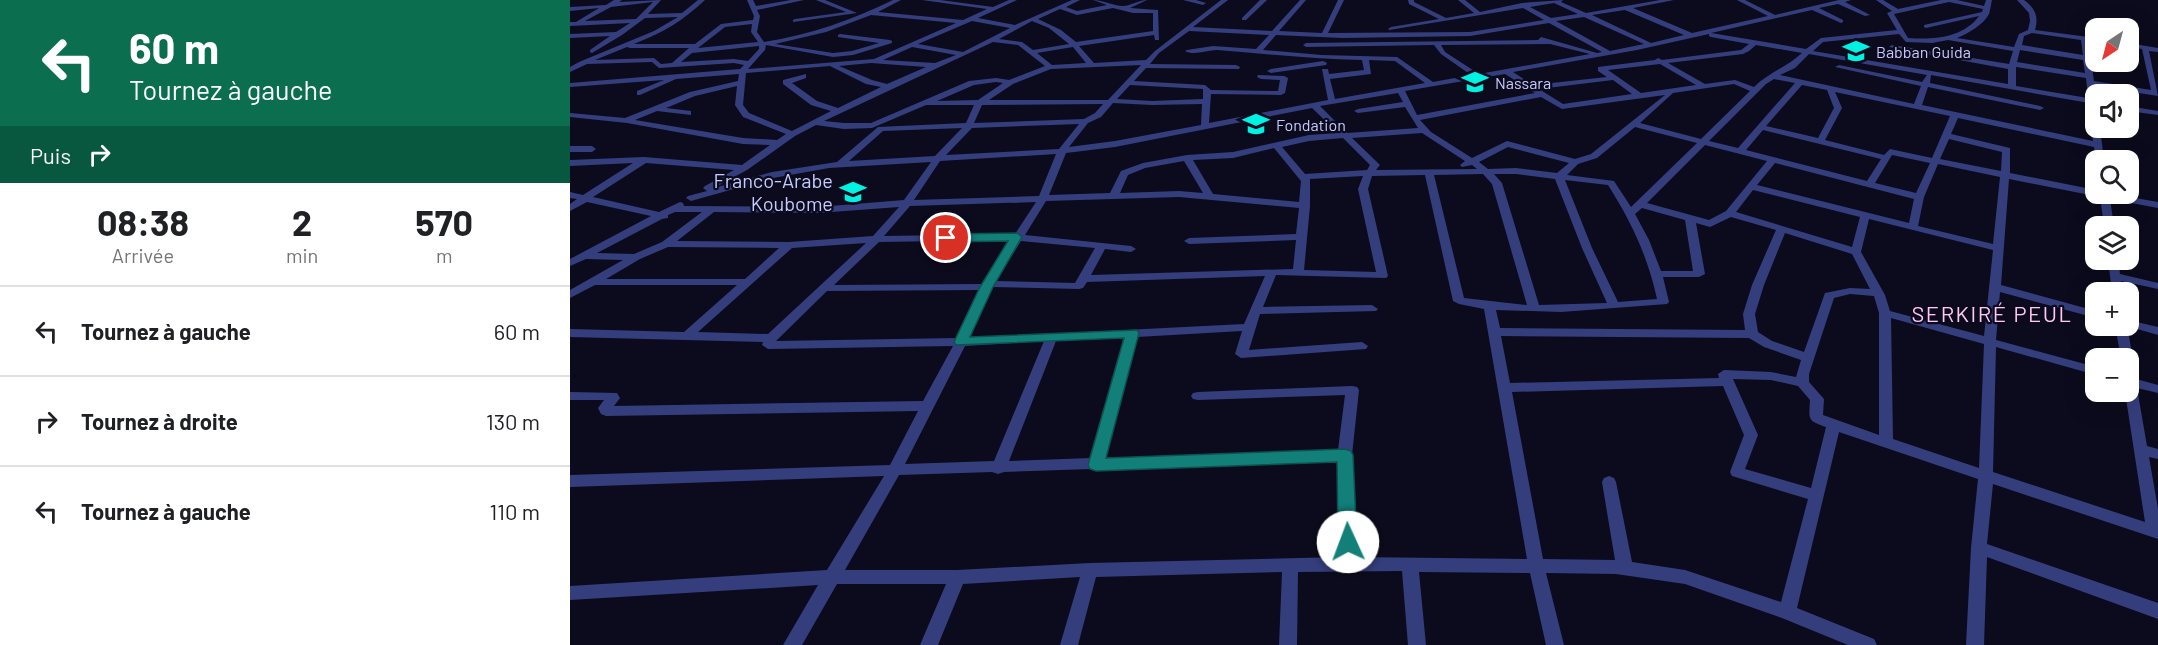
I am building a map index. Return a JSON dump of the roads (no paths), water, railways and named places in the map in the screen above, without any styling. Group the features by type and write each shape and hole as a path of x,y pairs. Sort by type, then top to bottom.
{"street":[{"path":"572,25 618,0"},
{"path":"570,9 653,0"},
{"path":"570,63 621,34 645,16 658,0"},
{"path":"570,70 666,28 687,15 702,0"},
{"path":"570,85 682,75 749,63 763,49 754,32 756,8 750,0"},
{"path":"756,8 789,8 801,0"},
{"path":"819,0 853,13 966,19 1015,27"},
{"path":"690,51 762,44 825,31 870,15 898,0"},
{"path":"926,0 992,8"},
{"path":"871,61 912,45 1001,2 1014,0"},
{"path":"570,263 664,216 744,168 777,143 815,122 1077,0"},
{"path":"1096,0 1123,9 1156,11 1157,52"},
{"path":"1123,9 1144,0"},
{"path":"1186,0 1203,3"},
{"path":"792,645 894,471 961,342 987,285 1043,199 1062,151 1085,122 1098,115 1157,52 1225,0"},
{"path":"1244,19 1264,0"},
{"path":"1257,52 1303,0"},
{"path":"1324,35 1341,0"},
{"path":"1411,0 1412,3 1470,34"},
{"path":"1461,0 1479,14"},
{"path":"1512,0 1603,53"},
{"path":"1348,36 1556,0 1651,45"},
{"path":"1187,29 1348,36 1470,34 1671,0"},
{"path":"1740,0 1775,17"},
{"path":"691,198 772,175 840,164 1062,151 1115,144 1314,105 1637,48 1848,0"},
{"path":"1879,0 1897,11"},
{"path":"1949,0 1988,7 1981,22 1969,30 1945,38 1920,41 1906,40 1890,13 1949,0"},
{"path":"2020,0 2032,9 2034,17 2031,31"},
{"path":"932,9 951,2"},
{"path":"1839,2 1867,15"},
{"path":"1060,7 1077,13 1113,6"},
{"path":"1926,26 1988,7"},
{"path":"789,8 802,36"},
{"path":"1627,8 1692,36"},
{"path":"1813,8 1841,21"},
{"path":"795,21 853,13"},
{"path":"645,16 687,15"},
{"path":"1032,19 1054,26 1068,36 1091,64"},
{"path":"572,25 638,21"},
{"path":"674,65 723,25 754,22"},
{"path":"1512,27 1548,42 1603,53"},
{"path":"1068,36 1109,31 1156,31"},
{"path":"1033,52 1156,31"},
{"path":"2012,87 2013,65 2021,35 2031,31 2084,39 2085,45"},
{"path":"1631,213 1755,90 1772,76 1792,66 1821,40 1902,32"},
{"path":"570,36 621,34"},
{"path":"1704,34 2085,100"},
{"path":"840,36 964,54"},
{"path":"1213,48 1221,38"},
{"path":"1945,38 2085,58"},
{"path":"993,39 1020,44 1050,67"},
{"path":"762,44 833,55 853,53 890,42"},
{"path":"1306,45 1548,42"},
{"path":"1641,97 1601,69 1743,52 1748,51 1754,43"},
{"path":"1436,44 1443,53 1478,76"},
{"path":"1333,57 1334,45"},
{"path":"623,46 697,46"},
{"path":"745,46 739,105 741,111 792,134"},
{"path":"2139,47 2158,50"},
{"path":"1189,51 1213,48 1294,55 1322,60"},
{"path":"1637,48 1704,87"},
{"path":"1892,48 2013,65 2157,94 2145,48"},
{"path":"922,102 978,104 1111,101 1152,103 1281,93 1284,78 1260,77 1294,55"},
{"path":"1270,71 1333,57 1397,59 1431,84"},
{"path":"1326,78 1368,72 1365,58"},
{"path":"570,63 654,60 659,66 742,66 871,61 935,65"},
{"path":"1322,60 1332,102"},
{"path":"830,64 869,82 888,87"},
{"path":"1236,67 1091,64 1050,67 1010,82 978,104 969,126 937,159 907,203 876,239 767,343 773,347 961,342 1249,327"},
{"path":"1839,67 2040,108"},
{"path":"1506,71 1535,87 1562,107 1735,82 1755,90"},
{"path":"2089,72 2091,84"},
{"path":"1917,107 1929,73"},
{"path":"640,93 682,75"},
{"path":"803,76 786,82 814,104 839,111"},
{"path":"1772,76 2098,145"},
{"path":"1535,87 1614,78"},
{"path":"815,122 844,126 872,125 922,102 972,83 996,80 1010,82"},
{"path":"1740,151 1800,82"},
{"path":"627,121 693,94 741,83"},
{"path":"1129,83 1202,86 1207,89 1205,126"},
{"path":"1820,142 1838,108 1830,88"},
{"path":"1400,90 1424,130 1470,162 1489,172 1497,183 1534,307"},
{"path":"1559,177 1575,162 1594,156 1672,92"},
{"path":"1416,117 1543,94"},
{"path":"1358,111 1409,104"},
{"path":"1083,279 1272,272 1382,276 1364,189 1369,173 1375,165 1314,105"},
{"path":"656,108 688,113"},
{"path":"2139,110 2158,113"},
{"path":"570,115 627,121 733,140 777,143"},
{"path":"1913,227 1918,197 1955,115"},
{"path":"840,164 881,129 1085,122"},
{"path":"1634,124 1918,197"},
{"path":"1761,127 1886,158"},
{"path":"1114,196 1124,173 1129,169 1187,158 1233,155 1309,138 1424,130"},
{"path":"1947,136 2007,150 1996,248 1989,342 1986,475 1979,548 1975,645"},
{"path":"2097,138 2099,150"},
{"path":"1446,173 1507,144 1575,162"},
{"path":"1277,146 1306,181 1298,272"},
{"path":"570,149 592,149"},
{"path":"1870,184 1890,152 2085,191"},
{"path":"1187,158 1210,197"},
{"path":"1640,204 1710,224 1730,213 1773,159"},
{"path":"570,163 644,160 744,168"},
{"path":"570,208 644,160"},
{"path":"1304,177 1369,173 1429,174 1516,171 1611,183 1631,213 1658,274 1663,302 1490,307 1459,301 1429,174"},
{"path":"1559,177 1587,248 1614,305"},
{"path":"1752,187 1996,248"},
{"path":"676,209 818,210 907,203 1179,194 1305,206"},
{"path":"570,195 664,216"},
{"path":"2139,201 2158,205"},
{"path":"570,295 636,257 666,244 711,210"},
{"path":"1730,213 1856,252"},
{"path":"1864,215 1856,252 1878,293 1885,313 1886,442"},
{"path":"1658,274 1699,274 1689,218"},
{"path":"1752,334 1749,314 1752,301 1782,228"},
{"path":"666,244 789,245 876,239 1017,237 1131,249"},
{"path":"1189,241 1301,237"},
{"path":"686,337 789,245"},
{"path":"826,288 1079,286 1102,246"},
{"path":"584,256 636,257"},
{"path":"2114,270 2116,282"},
{"path":"1272,272 1249,327 1241,354 1362,346"},
{"path":"2115,276 2158,286"},
{"path":"593,282 747,282"},
{"path":"1994,288 2085,312"},
{"path":"1802,383 1829,295 1850,291 1878,293"},
{"path":"1490,307 1536,565 1555,645"},
{"path":"1256,311 1372,309"},
{"path":"1885,313 2085,368"},
{"path":"2139,326 2158,331"},
{"path":"1494,332 1752,334 1768,344 1809,358"},
{"path":"570,333 771,338"},
{"path":"1096,465 1132,333"},
{"path":"998,469 1051,339"},
{"path":"1817,496 1737,472 1750,435 1724,374 1748,374 1802,383 1816,399 1816,418 2156,532 2133,402"},
{"path":"2139,381 2158,389"},
{"path":"1504,388 1727,382"},
{"path":"1198,396 1352,390 1345,455 1348,564"},
{"path":"570,396 612,396 613,398 604,408 606,411 927,406"},
{"path":"1787,612 1834,425"},
{"path":"2141,448 2158,454"},
{"path":"570,482 998,469 1345,455"},
{"path":"1609,482 1625,568"},
{"path":"1979,548 2158,611"},
{"path":"570,593 833,577 957,577 1090,570 1348,564 1625,568 1685,577 1787,612 1868,645"},
{"path":"1410,565 1417,645"},
{"path":"1288,645 1290,567"},
{"path":"1069,645 1090,570"},
{"path":"929,645 957,577"}],"place":[{"name":"Babban Guida","path":"1856,51"},
{"name":"Nassara","path":"1475,82"},
{"name":"Fondation","path":"1256,124"},
{"name":"Franco-Arabe Koubome","path":"853,192"}],"district":[{"name":"SERKIRÉ PEUL","path":"1992,313"}]}
